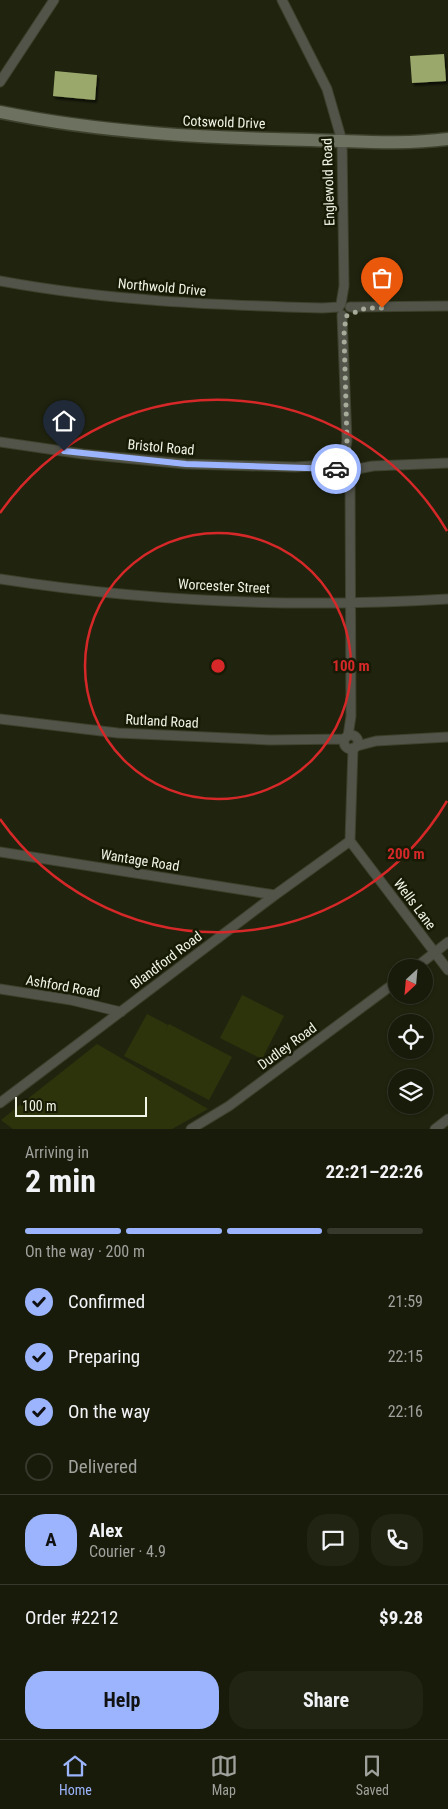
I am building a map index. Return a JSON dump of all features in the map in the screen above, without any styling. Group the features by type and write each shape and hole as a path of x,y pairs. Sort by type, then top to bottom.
{"main road":[{"name":"Cotswold Drive","path":"0,112 84,126 190,137 342,141 448,140"}],"street":[{"path":"0,82 54,0"},
{"name":"Englewold Road","path":"282,0 327,89 342,141 347,467"},
{"name":"Northwold Drive","path":"0,281 163,303 344,309 448,306"},
{"name":"Bristol Road","path":"0,442 83,454 186,464 347,467 448,462"},
{"path":"347,467 349,492 352,767 350,841"},
{"name":"Worcester Street","path":"0,579 150,596 247,602 349,604 448,599"},
{"name":"Rutland Road","path":"0,718 118,732 323,741 351,742 448,737"},
{"name":"Blandford Road","path":"0,1103 275,895 350,841"},
{"name":"Wells Lane","path":"350,841 448,970"},
{"name":"Wantage Road","path":"0,852 275,895"},
{"path":"427,959 448,942"},
{"name":"Dudley Road","path":"191,1129 229,1106 388,988"},
{"name":"Ashford Road","path":"0,989 71,1000 121,1012"},
{"path":"435,1129 448,1119"}],"green space":[{"path":"242,995 284,1016 262,1059 220,1038"},
{"path":"147,1014 168,1025 165,1031 169,1024 232,1057 209,1100 124,1056"},
{"path":"97,1044 208,1109 172,1129 13,1129 1,1120"}],"building":[{"path":"444,54 446,81 412,83 410,56"},
{"path":"55,71 97,75 95,100 53,96"}],"way so far":[{"path":"336,469 342,469 342,464 346,461 352,463 347,442 344,334 346,316 350,312 366,308 382,308"}],"route":[{"path":"64,451 186,464 320,466 336,469"}]}
